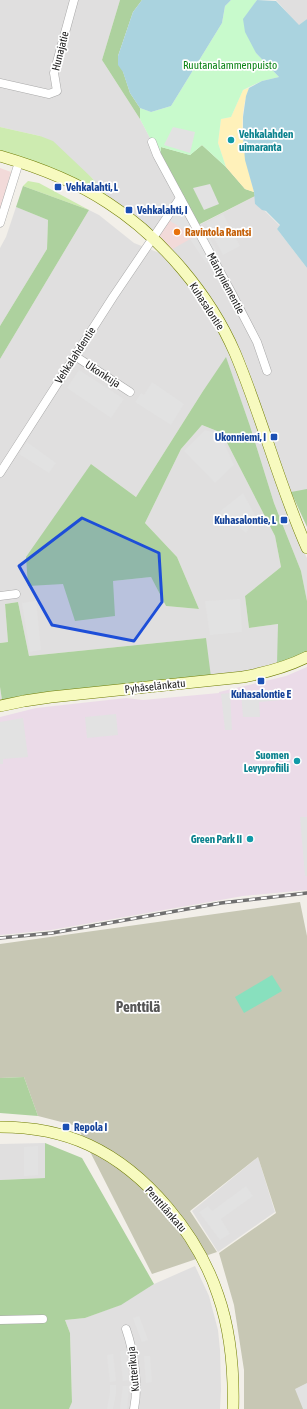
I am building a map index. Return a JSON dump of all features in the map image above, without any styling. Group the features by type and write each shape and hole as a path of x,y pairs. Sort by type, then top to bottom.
{"street":[{"name":"Hunajatie","path":"0,83 49,94 57,91 54,74 74,0"},
{"name":"Mäntyniementie","path":"152,142 157,155 257,342 267,371"},
{"name":"Kuhasalontie","path":"0,156 67,180 121,212 166,251 198,290 224,331 235,354 285,493 307,548"},
{"path":"0,223 19,162"},
{"name":"Vehkalahdentie","path":"0,473 75,356 180,198"},
{"name":"Ukonkuja","path":"75,356 130,392"},
{"path":"0,596 16,594"},
{"name":"Pyhäselänkatu","path":"0,706 51,697 243,677 297,662 307,657"},
{"name":"Penttilänkatu","path":"0,1127 42,1130 59,1134 89,1145 114,1160 139,1179 174,1214 195,1246 213,1281 220,1300 227,1328 231,1354 234,1390 233,1409"},
{"path":"0,1320 43,1319"},
{"name":"Kutterikuja","path":"126,1329 132,1352 136,1384 134,1409"}],"highlighted area":[{"path":"82,518 159,553 162,602 134,641 52,625 19,566"}],"shaded area":[{"path":"0,0 120,0 102,60 140,119 197,226 255,196 255,204 265,211 280,226 277,229 307,268 307,491 292,495 246,363 216,308 155,236 111,200 91,177 40,136 0,127"},
{"path":"276,0 307,0 307,19 299,26"},
{"path":"173,127 195,132 190,153 164,145"},
{"path":"0,168 11,172 0,212"},
{"path":"210,184 219,204 204,210 193,188"},
{"path":"180,198 199,234 171,250 155,236"},
{"path":"180,206 193,229 189,233 170,221"},
{"path":"16,207 48,220 47,249 0,326 0,248 6,237"},
{"path":"89,210 99,215 134,243 162,254 181,274 209,312 230,354 294,531 307,558 307,601 301,571 274,503 250,426 226,358 203,391 136,497 91,464 113,581 151,577 166,606 199,609 177,557 145,523 181,449 202,425 222,433 275,536 281,567 245,596 249,628 278,624 278,664 260,671 0,704 0,687 2,700 206,638 29,656 18,602 5,604 8,642 0,643 0,359"},
{"path":"223,214 240,246 223,255 206,223"},
{"path":"205,231 220,256 206,263 190,239"},
{"path":"79,370 124,399 111,418 67,388"},
{"path":"152,382 184,404 171,425 135,402 141,393 144,395"},
{"path":"205,430 220,434 234,465 215,483 184,451"},
{"path":"27,442 56,463 49,473 19,454"},
{"path":"243,493 256,517 246,533 219,512"},
{"path":"240,599 242,632 210,635 205,601"},
{"path":"36,601 41,650 30,652 22,603"},
{"path":"307,667 307,890 243,896 51,930 0,935 0,717 36,708 126,698 143,700 219,693 286,676"},
{"path":"280,689 281,700 259,702 260,717 243,717 241,693"},
{"path":"230,693 232,730 225,730 221,694"},
{"path":"116,714 118,735 87,738 85,717"},
{"path":"23,718 28,757 3,759 3,764 0,764 0,722"},
{"path":"300,817 307,817 307,876 305,876"},
{"path":"300,902 307,936 307,1409 244,1409 244,1370 234,1305 219,1253 276,1213 258,1157 190,1211 217,1252 152,1274 77,1126 38,1116 24,1077 0,1078 0,944"},
{"path":"45,1143 45,1178 0,1180 0,1144"},
{"path":"38,1146 38,1175 24,1176 24,1147"},
{"path":"258,1157 275,1212 218,1252 192,1211"},
{"path":"246,1186 253,1196 221,1219 230,1234 220,1240 199,1212 208,1206 212,1211"},
{"path":"195,1266 209,1296 218,1330 221,1389 220,1409 69,1409 72,1401 70,1333 65,1320 85,1318 120,1305 154,1284"},
{"path":"139,1316 148,1340 142,1342 133,1318"},
{"path":"126,1350 129,1380 123,1381 120,1351"},
{"path":"113,1354 116,1381 110,1382 107,1355"},
{"path":"144,1356 150,1356 152,1382 146,1383"},
{"path":"307,1383 307,1409 303,1409 295,1389"},
{"path":"110,1385 116,1385 116,1394 113,1409 107,1409 110,1393"},
{"path":"123,1386 129,1386 127,1409 120,1409"}],"green space":[{"path":"120,0 142,0 133,12 118,56 130,93 140,108 140,119 102,60"},
{"name":"Ruutanalammenpuisto","path":"231,0 257,0 244,19 256,53 279,77 262,81 243,90 231,117 221,119 218,143 226,167 202,145 190,155 161,147 160,157 140,119 140,108 151,112 171,106 222,23 225,6"},
{"path":"0,127 40,136 53,141 91,177 111,200 0,153"},
{"path":"202,145 226,167 245,189 254,192 255,196 196,226 160,157 161,147 190,155"},
{"path":"28,181 39,183 89,210 23,186"},
{"path":"23,186 89,210 0,359 0,326 47,249 48,220 16,207"},
{"path":"226,357 250,426 274,503 301,571 307,601 307,653 277,664 278,624 249,628 245,596 281,567 275,536 222,433 202,425 181,449 145,523 177,557 199,609 166,606 151,577 113,581 115,616 75,621 63,584 28,586 26,557 91,464 136,497"},
{"path":"307,489 307,527 291,492"},
{"path":"18,602 29,656 206,638 211,677 23,696 2,700 0,687 0,643 8,642 5,604"},
{"path":"272,975 282,991 244,1013 235,997"},
{"path":"24,1077 38,1116 0,1113 0,1078"},
{"path":"45,1143 82,1158 154,1284 121,1305 85,1318 65,1320 70,1333 72,1402 69,1409 0,1409 0,1180 45,1178"}],"sand":[{"name":"Vehkalahden uimaranta","path":"249,88 245,101 242,127 245,153 254,192 245,189 226,167 218,143 221,119 231,117 243,90"}],"water":[{"path":"142,0 231,0 225,6 222,23 171,106 151,112 140,108 130,93 123,72 118,65 118,56 133,12"},
{"path":"257,0 276,1 299,25 307,19 307,268 277,229 280,225 266,211 262,210 255,204 254,192 245,160 243,117 246,96 249,88 262,81 279,77 256,53 245,32 243,19"}],"railway":[{"path":"0,938 52,933 221,903 307,893"}],"place":[{"name":"Vehkalahden uimaranta","path":"231,140"},
{"name":"Vehkalahti, L","path":"58,187"},
{"name":"Vehkalahti, I","path":"129,210"},
{"name":"Ravintola Rantsi","path":"177,232"},
{"name":"Ukonniemi, I","path":"274,437"},
{"name":"Kuhasalontie, L","path":"284,520"},
{"name":"Kuhasalontie E","path":"261,681"},
{"name":"Suomen Levyprofiili","path":"297,761"},
{"name":"Green Park II","path":"250,839"},
{"name":"Repola I","path":"66,1127"}],"district":[{"name":"Penttilä","path":"138,1006"}]}
